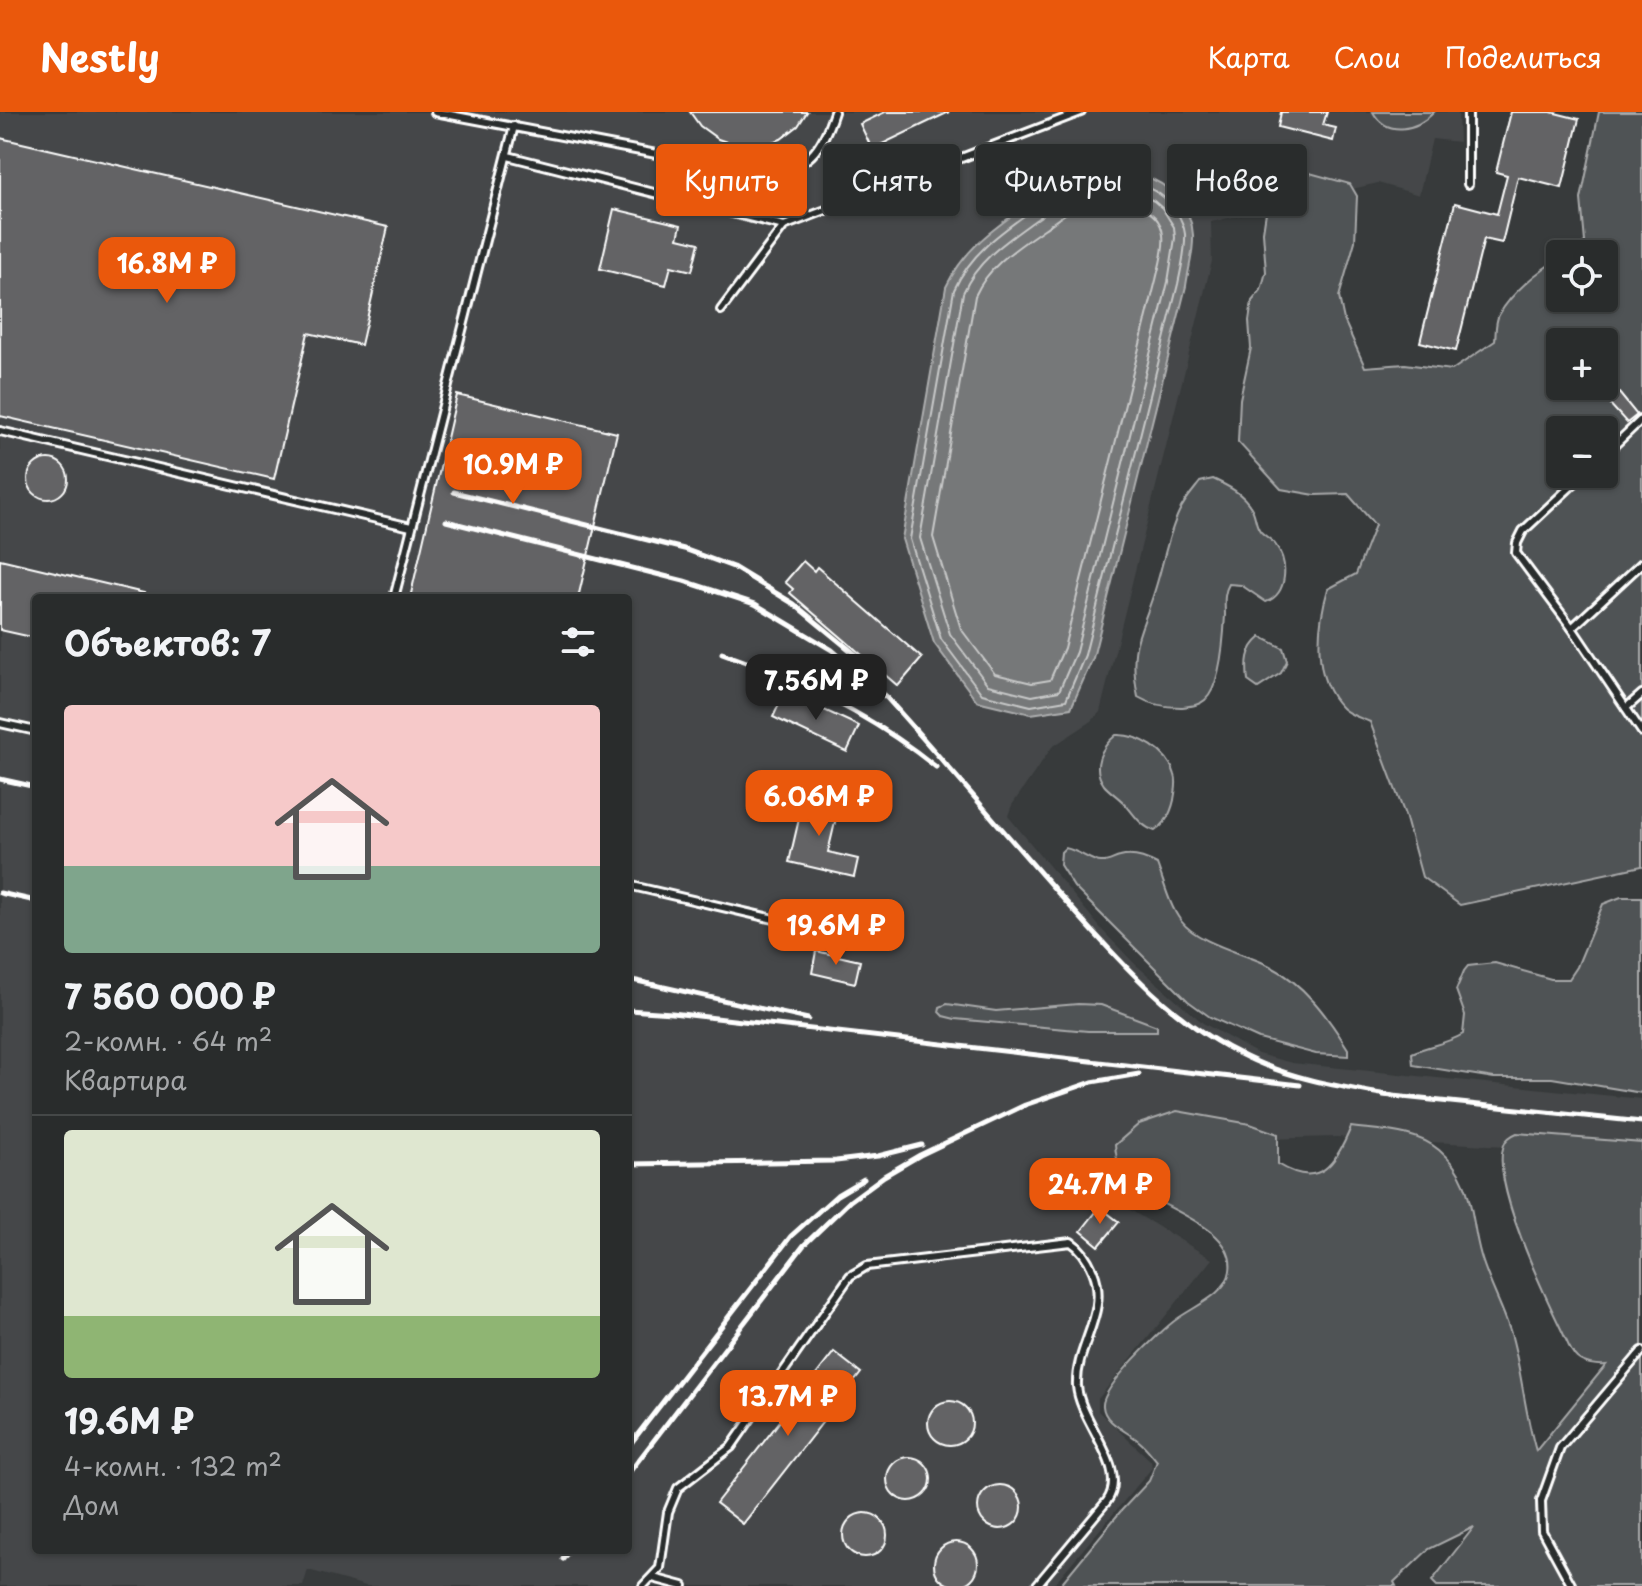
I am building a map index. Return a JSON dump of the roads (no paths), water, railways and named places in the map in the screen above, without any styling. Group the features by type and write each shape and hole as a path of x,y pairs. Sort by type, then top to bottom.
{"lane":[{"path":"435,112 767,175 802,165 812,156 826,136 834,112"},
{"path":"721,310 784,226 1081,112"},
{"path":"1468,112 1468,184"},
{"path":"395,594 514,126"},
{"path":"508,156 784,226"},
{"path":"1618,442 1642,419"},
{"path":"0,431 411,527"},
{"path":"1569,488 1523,531 1516,553 1572,628 1642,732"},
{"path":"1572,628 1642,563"},
{"path":"1626,708 1642,694"},
{"path":"0,723 32,730"},
{"path":"632,886 843,935"},
{"path":"643,1586 660,1568 668,1512 678,1488 731,1447 850,1276 867,1266 1071,1242 1080,1248 1088,1261 1098,1290 1098,1308 1077,1371 1077,1390 1090,1427 1110,1462 1114,1484 1107,1501 1036,1586"},
{"path":"1572,1586 1542,1531 1541,1501 1560,1448 1642,1351"},
{"path":"653,1578 683,1586"}],"water":[{"path":"1151,179 1167,188 1167,216 1188,216 1193,235 1186,286 1093,658 1071,708 1031,714 977,701 934,643 902,539 946,287 971,250 1011,216 1151,216"}],"railway":[{"path":"454,492 684,549 733,567 794,604 867,664"},
{"path":"446,521 684,581 755,604 832,650 887,698 1037,870 1101,940 1168,1006 1218,1042 1263,1065 1317,1081 1392,1096"},
{"path":"722,653 834,701 886,731 936,767"},
{"path":"0,779 32,786"},
{"path":"0,893 32,900"},
{"path":"632,980 808,1019"},
{"path":"632,1010 1300,1085"},
{"path":"632,1469 804,1245 850,1201 920,1155 1025,1105 1092,1082 1139,1074"},
{"path":"1383,1095 1642,1122"},
{"path":"632,1164 836,1161 878,1156 922,1145"},
{"path":"632,1442 791,1236 837,1195 864,1179"},
{"path":"563,1559 566,1554"}]}
